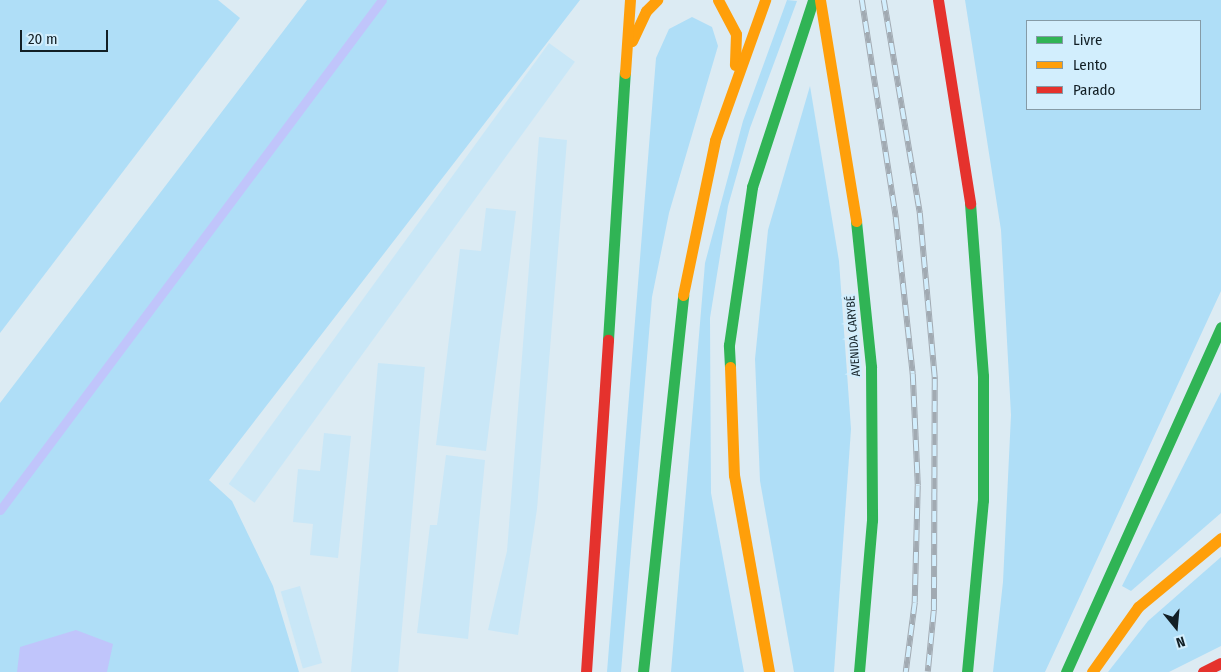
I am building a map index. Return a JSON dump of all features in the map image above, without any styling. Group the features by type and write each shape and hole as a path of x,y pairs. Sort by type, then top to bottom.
{"main road":[{"path":"586,672 628,57 630,0"},
{"path":"628,57 635,31 657,0"},
{"path":"718,0 736,34 729,96"},
{"path":"643,672 687,260 729,96 765,0"},
{"path":"769,672 734,475 729,345 752,187 812,0"},
{"name":"AVENIDA CARYBÉ","path":"820,0 863,265 871,367 872,520 859,672"},
{"path":"938,0 962,134 977,266 983,376 983,500 967,672"},
{"path":"1066,672 1181,424 1221,327"},
{"path":"1181,424 1216,371"},
{"path":"1092,672 1138,607 1221,538"},
{"path":"1203,672 1221,663"}],"shaded area":[{"path":"0,0 218,0 240,18 0,333"},
{"path":"307,0 580,0 209,480 232,501 273,586 299,672 0,672 0,403"},
{"path":"787,0 797,1 750,128 728,206 710,318 711,493 744,672 671,672 705,263 743,121"},
{"path":"965,0 1221,0 1221,291 1045,672 993,672 1003,582 1011,415 1001,230"},
{"path":"692,17 712,27 718,46 669,213 652,297 621,672 607,672 656,58 669,29"},
{"path":"549,43 575,62 255,503 229,484"},
{"path":"810,86 839,261 851,429 834,672 794,672 760,481 755,359 768,230"},
{"path":"539,137 567,140 537,509 518,635 488,630 507,551"},
{"path":"486,208 516,211 486,451 436,445 460,249 481,251"},
{"path":"378,363 425,367 398,672 351,672"},
{"path":"1221,392 1221,513 1131,591 1122,586"},
{"path":"324,433 351,436 338,558 310,555 313,524 293,522 298,469 320,471"},
{"path":"446,455 485,460 468,639 417,633 430,525 437,525"},
{"path":"1221,557 1221,646 1169,672 1108,672 1148,621"},
{"path":"300,586 322,663 303,668 281,592"},
{"path":"76,630 113,644 107,672 17,672 20,647"}],"waterway":[{"path":"0,510 382,0"}],"railway":[{"path":"862,0 896,218 913,374 918,486 915,603 906,672"},
{"path":"884,0 920,213 935,379 934,611 928,672"}],"traffic: fast":[{"path":"730,367 729,345 752,187 813,0"},
{"path":"608,340 625,73"},
{"path":"967,672 983,500 983,376 970,203"},
{"path":"856,221 871,367 872,520 859,672"},
{"path":"643,672 683,295"},
{"path":"1066,672 1221,327"}],"traffic: slow":[{"path":"625,73 630,0"},
{"path":"632,41 646,11 657,0"},
{"path":"718,0 736,34 735,65"},
{"path":"683,295 715,140 765,0"},
{"path":"820,0 856,221"},
{"path":"730,367 734,475 769,672"},
{"path":"1092,672 1138,607 1221,538"}],"traffic: jam":[{"path":"938,0 970,203"},
{"path":"586,672 608,340"},
{"path":"1203,672 1221,663"}]}
